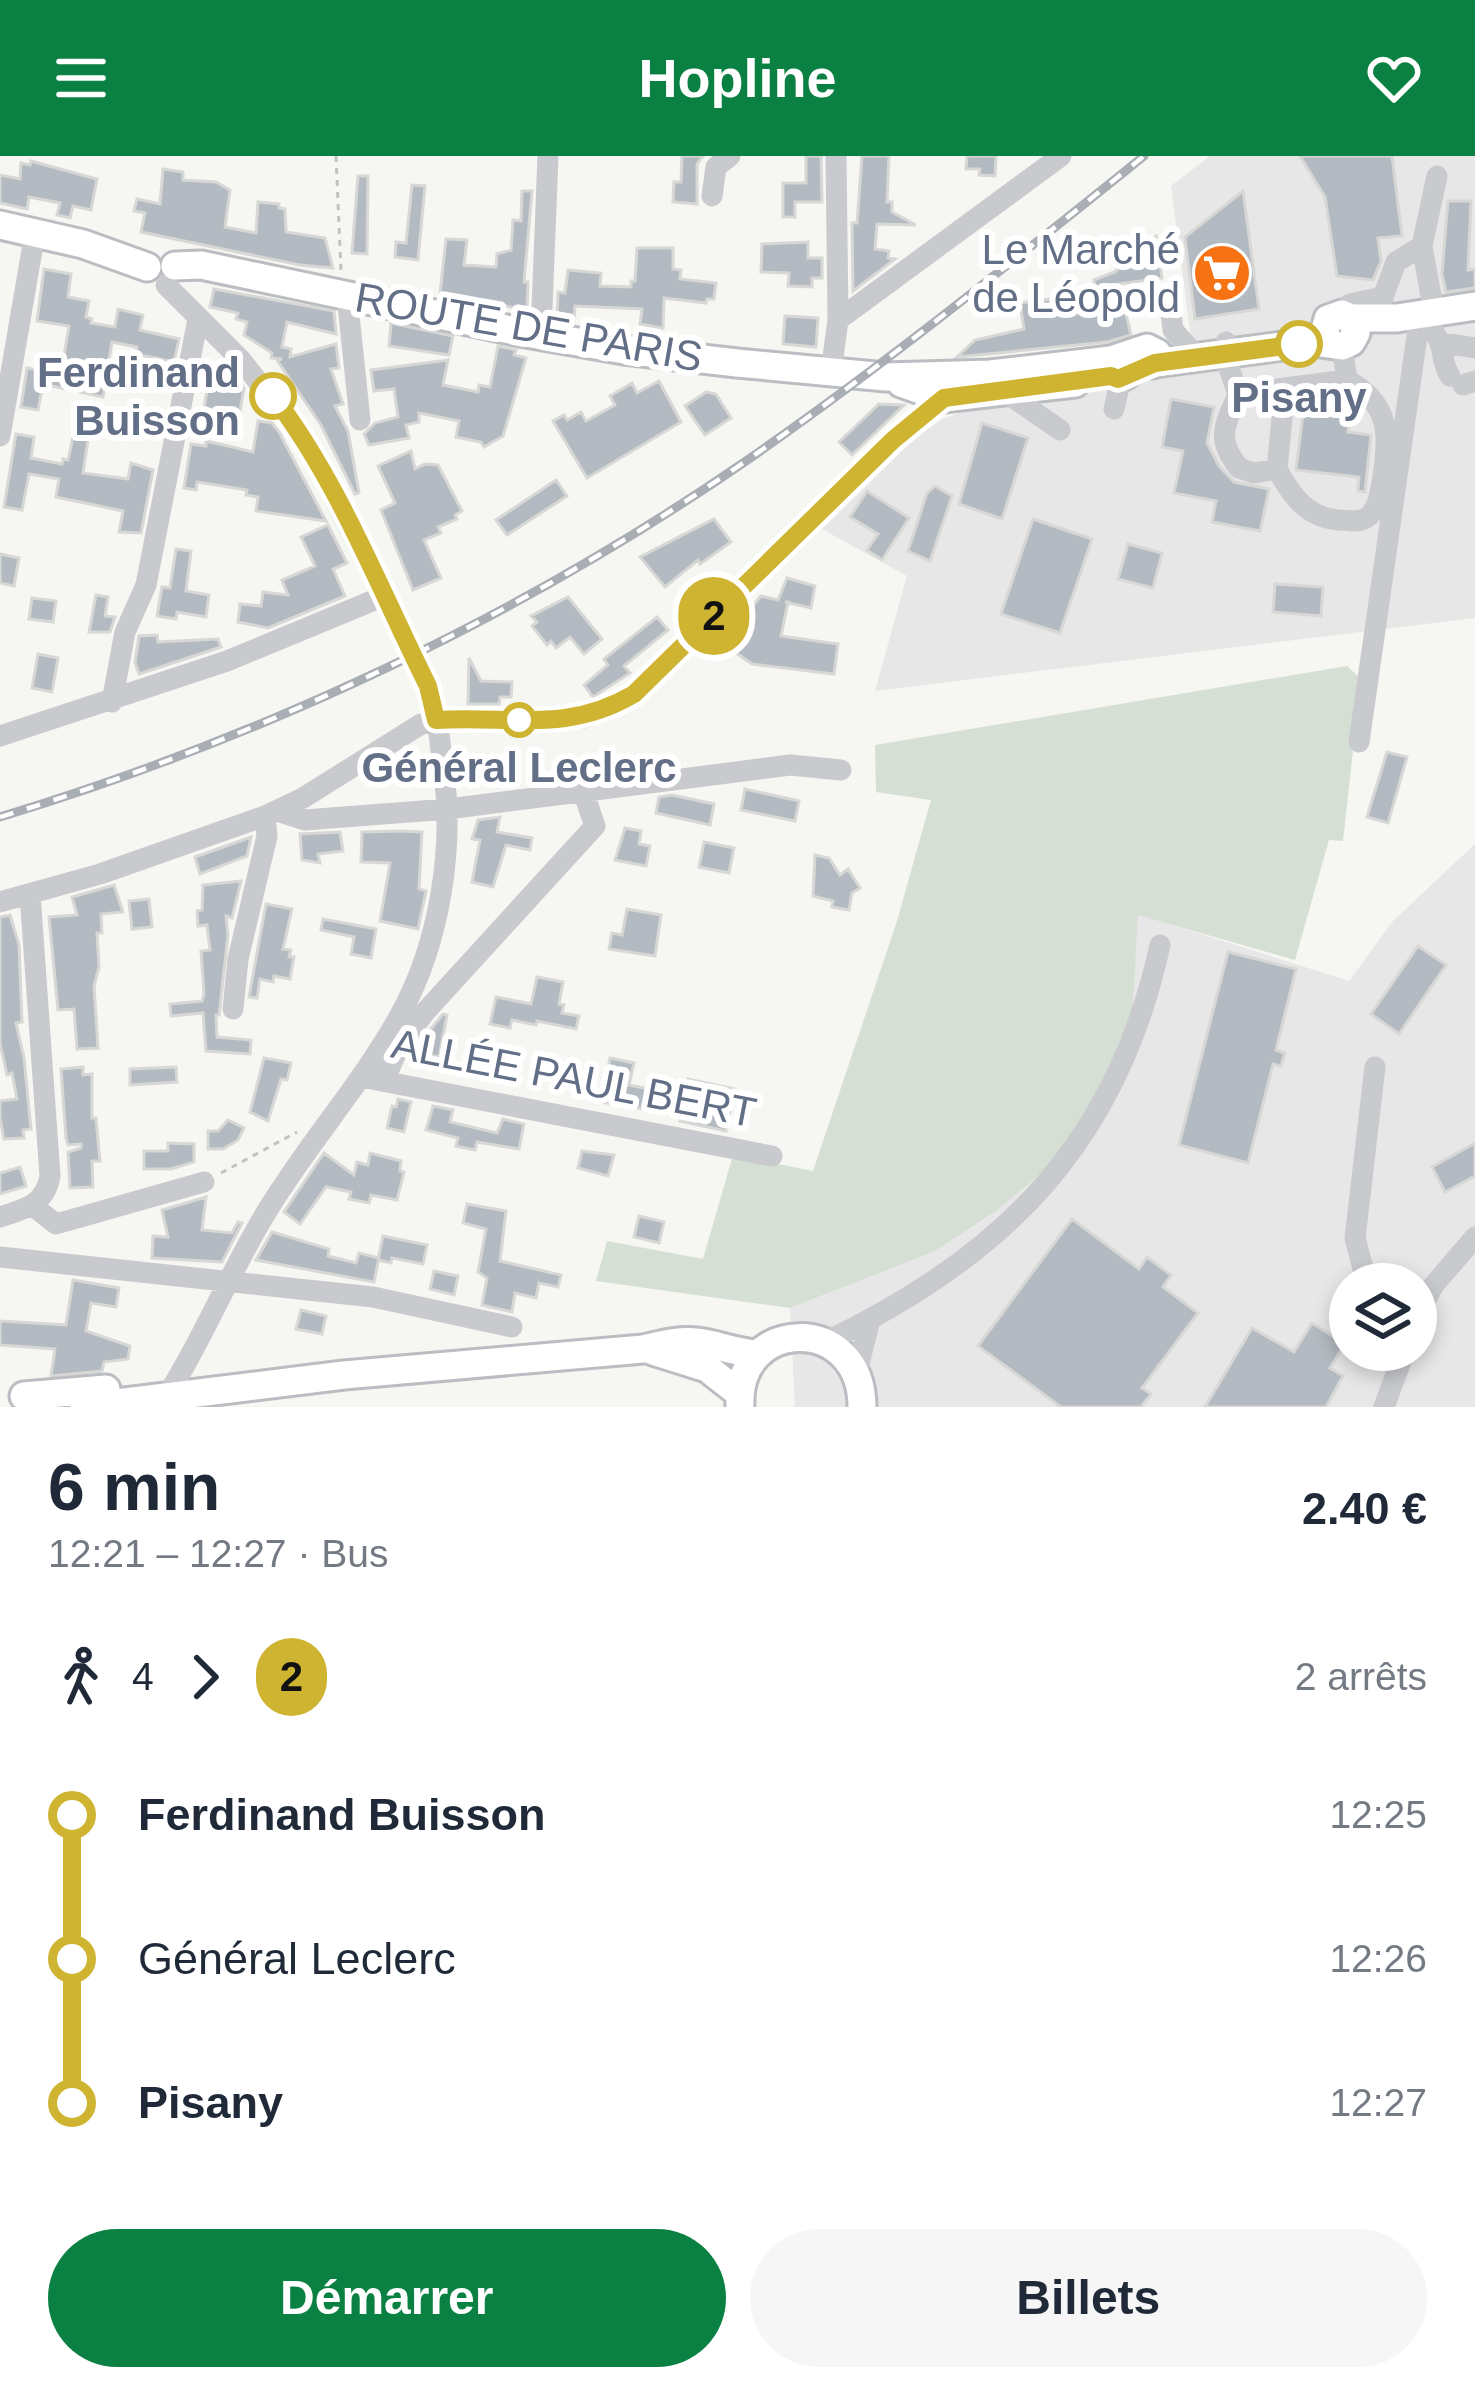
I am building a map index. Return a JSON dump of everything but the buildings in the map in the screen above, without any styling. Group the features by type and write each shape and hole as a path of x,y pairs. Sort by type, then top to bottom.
{"main road":[{"name":"ROUTE DE PARIS","path":"0,225 163,272 201,265 624,350 831,372 886,377 989,374 1133,364 1188,346 1227,347"},
{"name":"ROUTE DE PARIS","path":"1428,324 1475,307"},
{"name":"ROUTE DE PARIS","path":"886,377 944,398 1005,392 1311,330 1475,317"},
{"path":"84,1407 344,1375 644,1349 674,1341 758,1354 790,1338 825,1342 838,1349 857,1372 863,1407"},
{"path":"644,1349 707,1368 739,1400"},
{"path":"739,1400 742,1378 758,1354"},
{"path":"16,1401 226,1400 344,1375"}],"street":[{"path":"541,334 548,156"},
{"path":"712,196 716,166 730,156"},
{"path":"831,372 838,320 836,156"},
{"path":"838,320 1061,156"},
{"path":"1359,742 1428,324 1422,246 1437,176"},
{"path":"0,436 35,233"},
{"path":"1347,380 1341,331 1350,304 1383,297 1396,262 1422,246"},
{"path":"163,272 198,320 242,360 305,441 424,678 436,720 448,804 441,886 420,970 402,1012 361,1077 290,1172 227,1278 166,1397"},
{"path":"347,296 360,420"},
{"path":"1170,304 1173,329 1188,346"},
{"path":"112,701 125,632 146,585 198,320"},
{"path":"1428,324 1475,347"},
{"path":"1428,324 1445,367 1463,381"},
{"path":"1227,347 1228,368 1238,394 1223,432 1230,457 1239,468 1254,473 1277,469"},
{"path":"1114,409 1133,364"},
{"name":"ROUTE DE PARIS","path":"944,398 1075,367"},
{"path":"1238,394 1347,380 1365,390 1378,406 1388,438 1375,508 1367,518 1320,518 1298,501 1277,469 1285,388"},
{"path":"1005,392 1060,430"},
{"path":"0,902 271,813 303,798 407,730 436,720 584,718 634,694 893,440 944,398"},
{"path":"0,736 227,661 383,596"},
{"path":"271,813 304,820 790,765 841,770"},
{"path":"384,1081 399,1046 425,1012 596,826 584,790"},
{"path":"233,1010 242,944 271,813"},
{"path":"0,1217 33,1206 42,1198 50,1176 30,894"},
{"path":"825,1342 870,1319 975,1251 1056,1175 1118,1078 1148,1002 1160,945"},
{"path":"1361,1263 1355,1238 1375,1067"},
{"name":"ALLÉE PAUL BERT","path":"361,1077 772,1156"},
{"path":"33,1206 56,1224 204,1183"},
{"path":"1437,1281 1475,1237"},
{"path":"0,1257 373,1297 512,1327"},
{"path":"857,1372 870,1319"},
{"path":"1384,1407 1397,1371"}],"path":[{"path":"336,156 341,274 347,296"},
{"path":"204,1183 302,1128"}],"shaded area":[{"path":"1210,156 1475,156 1475,618 875,691 907,576 822,529 915,438 941,420 974,407 1195,369 1171,186"},
{"path":"1347,666 1361,679 1343,841 1329,840 1295,960 1138,915 1133,1009 1099,1092 1053,1163 996,1211 933,1252 790,1308 596,1281 607,1241 703,1259 733,1155 813,1171 897,921 931,800 876,792 875,745"},
{"path":"1475,844 1475,1407 795,1407 790,1308 933,1252 1133,1009 1138,914 1349,981 1393,921"}],"railway":[{"path":"0,817 196,750 292,711 479,622 570,572 797,425 1144,156"}],"bus line":[{"name":"2","path":"273,396 305,441 331,490 428,686 436,720 561,720 608,710 634,694 893,440 944,398 1111,376 1118,379 1155,363 1299,344"}],"place":[{"name":"Le Marché de Léopold","path":"1222,273"},
{"name":"Pisany","path":"1299,344"},
{"name":"Ferdinand Buisson","path":"273,396"},
{"name":"Général Leclerc","path":"519,720"}]}
